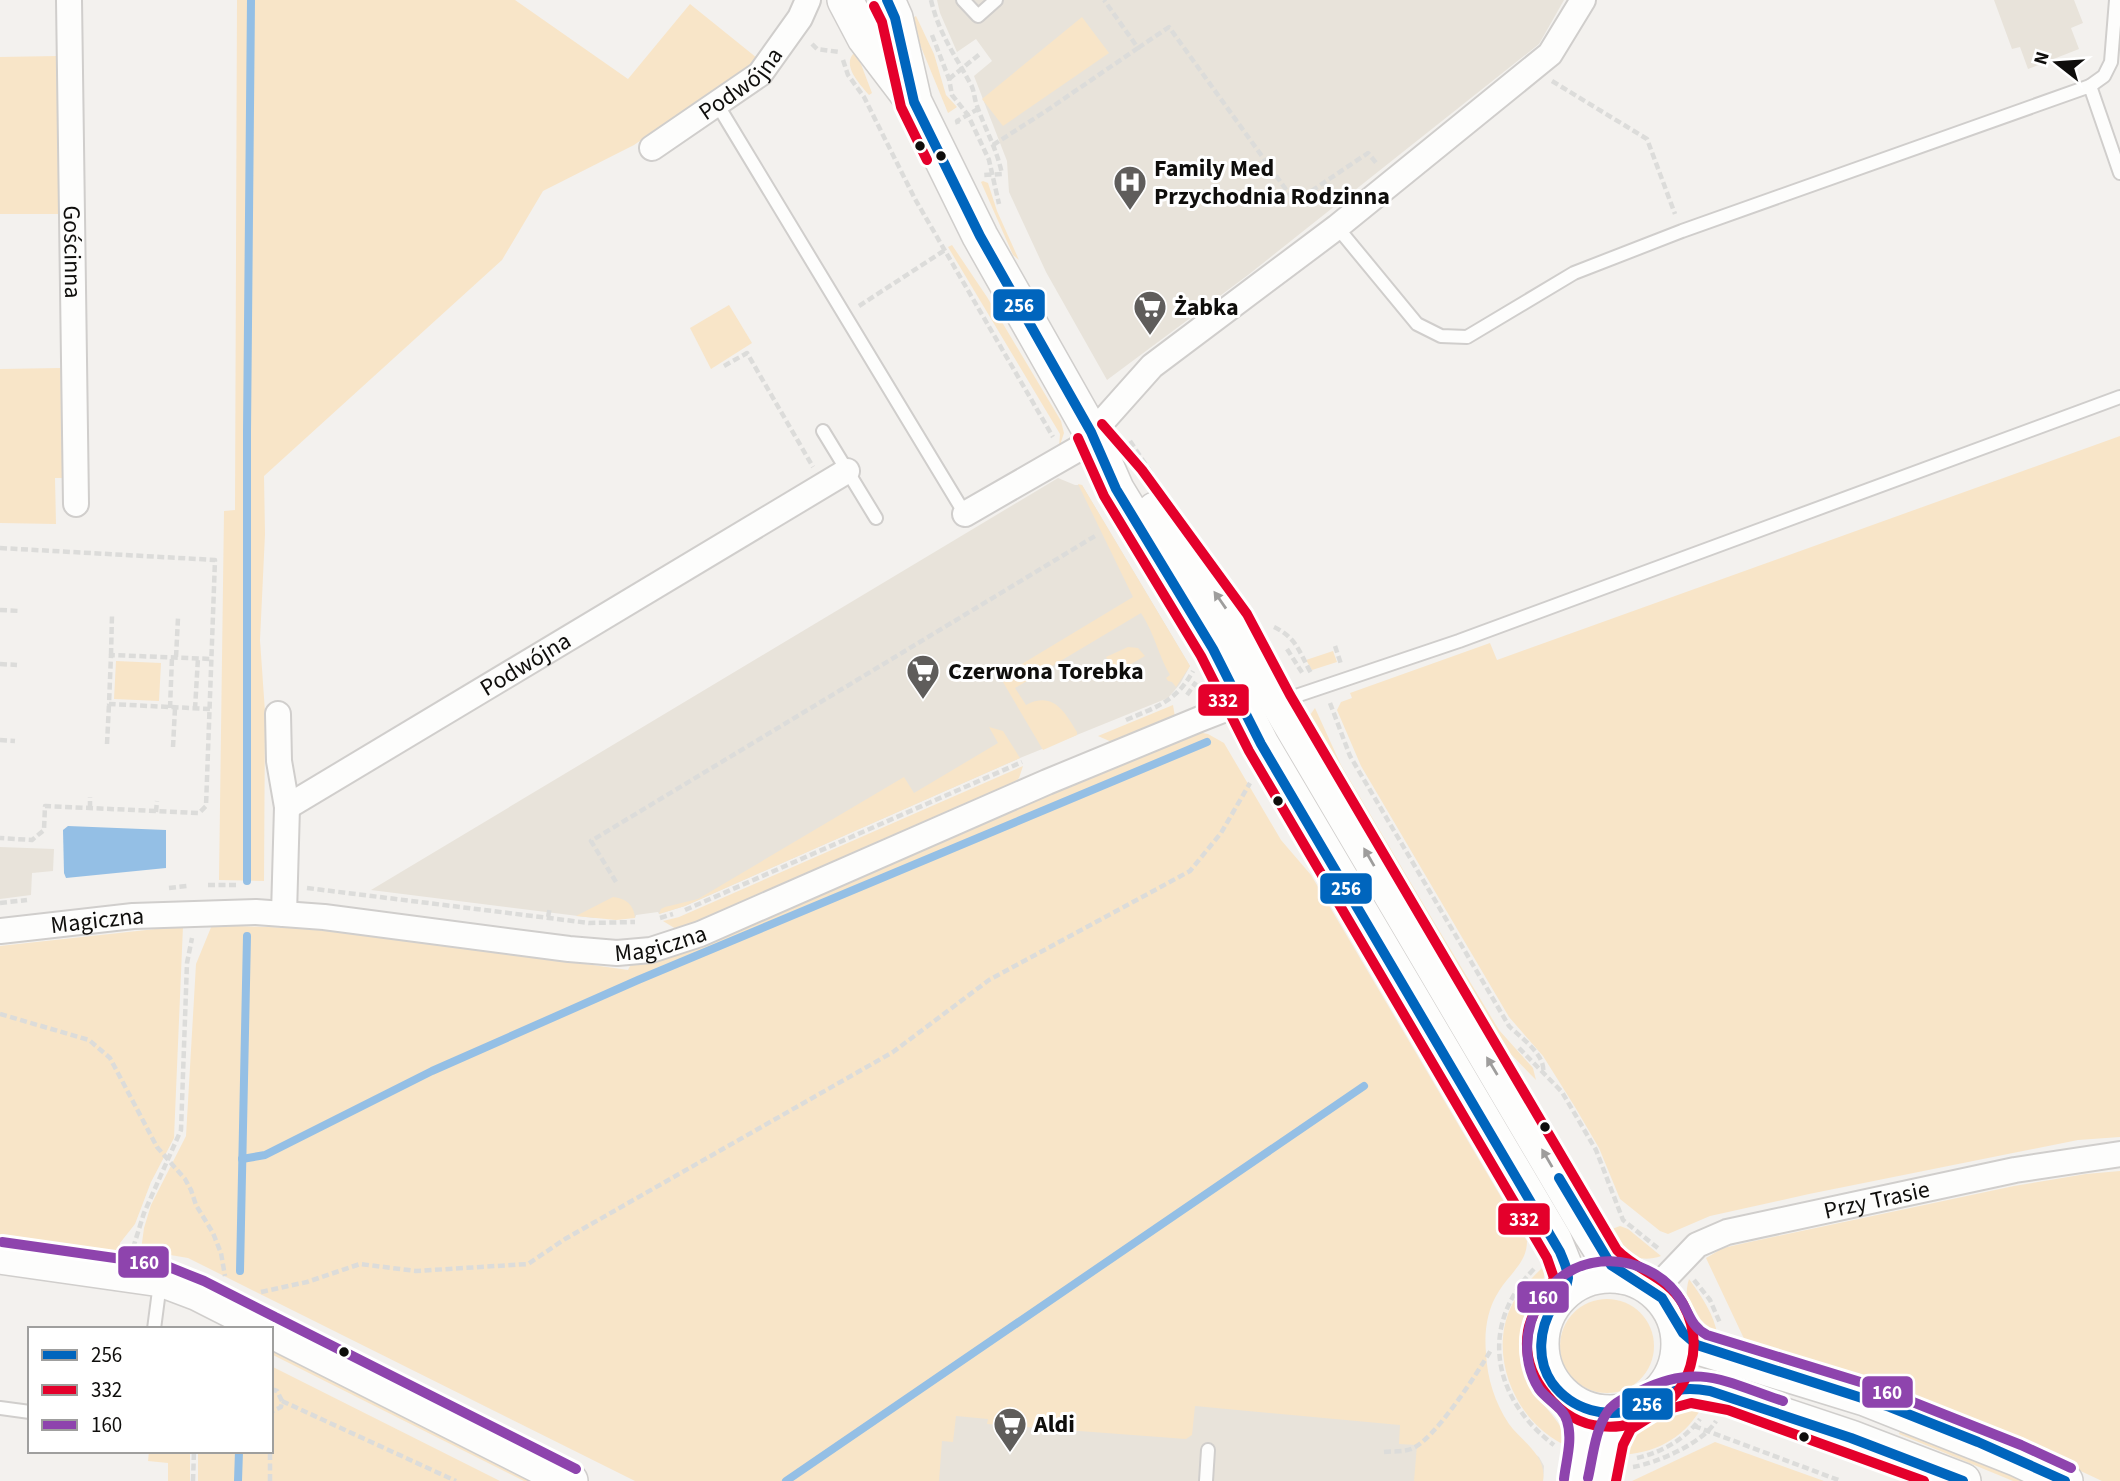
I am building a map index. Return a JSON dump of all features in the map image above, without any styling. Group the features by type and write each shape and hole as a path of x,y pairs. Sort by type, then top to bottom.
{"street":[{"name":"Gościnna","path":"69,0 76,504"},
{"name":"Podwójna","path":"652,148 760,74 800,18 808,0"},
{"path":"845,0 865,38 914,102 968,214 1100,422 1131,478 1242,632 1278,702 1611,1265 1669,1307 1678,1327 1690,1341 1702,1348 1865,1398 2016,1458 2065,1481"},
{"path":"965,514 1078,449 1152,366 1337,227 1550,54 1583,0"},
{"path":"889,2 914,102"},
{"path":"1100,422 1116,489 1206,635 1293,799 1553,1240 1568,1275 1561,1295 1548,1313 1542,1335 1542,1358 1550,1380 1575,1405 1609,1414 1642,1405 1667,1393 1685,1389 1710,1391 1852,1438 1963,1481"},
{"name":"Podwójna","path":"287,807 847,471"},
{"name":"Magiczna","path":"0,932 133,916 198,913 284,914 569,949 617,953 651,950 700,934 1047,782 1200,719 1228,708 1278,702"},
{"path":"278,714 279,761 287,807 284,914"},
{"name":"Przy Trasie","path":"1638,1283 1698,1245 1727,1232 2015,1170 2120,1154"},
{"path":"0,1256 161,1279 198,1293 266,1327"},
{"path":"1561,1295 1590,1278 1611,1275 1638,1283"},
{"path":"1615,1475 1614,1430 1620,1419 1661,1392 1674,1372 1679,1350 1678,1327"},
{"path":"273,1331 570,1481"},
{"path":"1575,1405 1582,1421 1578,1481"}],"lane":[{"path":"963,0 978,16 996,0"},
{"path":"1337,227 1417,324 1441,336 1467,337 1574,272 2090,86 2104,76 2111,62 2116,0"},
{"path":"2090,86 2120,173"},
{"path":"717,104 965,514"},
{"path":"1278,702 1460,640 2120,397"},
{"path":"823,431 876,518"},
{"path":"154,1327 161,1279"},
{"path":"0,1408 28,1412"},
{"path":"1206,1481 1208,1450"}],"path":[{"path":"931,0 942,34 972,85 1002,174 981,174"},
{"path":"1104,0 1138,48"},
{"path":"792,27 817,49 839,52 848,75 864,97 902,175 1053,436 1050,451 1058,462"},
{"path":"993,145 1169,27 1295,202 1368,153 1392,181"},
{"path":"929,30 949,79 952,95 968,114 989,160 1000,206"},
{"path":"949,79 981,53"},
{"path":"1549,79 1647,139 1682,231"},
{"path":"961,132 957,121 978,109"},
{"path":"844,317 945,250"},
{"path":"724,366 747,353 817,473"},
{"path":"1100,422 1160,486"},
{"path":"616,882 591,841 1095,536"},
{"path":"0,548 215,560 206,806 199,813 44,806 44,830 32,840 0,838"},
{"path":"100,553 100,560"},
{"path":"167,556 167,563"},
{"path":"0,610 20,611"},
{"path":"107,744 112,615"},
{"path":"173,747 172,708 178,618"},
{"path":"1268,622 1292,638 1312,675 1317,673"},
{"path":"111,654 212,659"},
{"path":"195,709 198,658"},
{"path":"0,664 17,665"},
{"path":"1121,722 1170,701 1186,683 1195,667"},
{"path":"1331,696 1335,701 1330,702 1350,756 1509,1026 1538,1056 1543,1072"},
{"path":"109,705 209,709"},
{"path":"0,740 15,741"},
{"path":"660,918 684,911 1022,762"},
{"path":"253,1294 307,1282 360,1264 416,1271 528,1264 565,1239 893,1052 989,980 1190,871 1221,833 1254,774"},
{"path":"90,797 90,808"},
{"path":"156,811 157,801"},
{"path":"285,872 300,873 299,882 304,888 589,923 635,922"},
{"path":"208,885 243,885"},
{"path":"0,903 35,900"},
{"path":"548,917 550,907"},
{"path":"131,1252 144,1213 181,1130 187,963 198,913"},
{"path":"0,1014 89,1040 110,1058 157,1147 186,1179 221,1253 225,1280"},
{"path":"1384,1452 1411,1450 1425,1441 1475,1377 1491,1350"},
{"path":"273,1390 277,1391 282,1401 456,1481"},
{"path":"273,1412 282,1401"},
{"path":"1615,1475 1652,1462 1690,1443 1708,1431 1720,1412"},
{"path":"1695,1426 1841,1481"},
{"path":"193,1481 194,1453"},
{"path":"270,1453 270,1481"}],"shaded area":[{"path":"237,0 515,0 628,79 690,4 757,58 634,145 543,191 502,260 264,476 265,534 260,640 265,712 264,881 219,880 224,511 235,510"},
{"path":"937,0 1564,0 1539,44 1248,275 1107,380 1046,272 1009,192 1007,161 974,76 992,61 976,39 957,52"},
{"path":"1994,0 2074,0 2083,23 2071,28 2079,49 2028,69 2020,47 2012,49"},
{"path":"916,16 934,54 946,95 957,107 948,113 910,20"},
{"path":"1082,17 1109,53 1003,126 982,99"},
{"path":"856,51 872,93 869,95 850,67"},
{"path":"57,56 59,214 0,214 0,57"},
{"path":"981,182 988,183 997,211 1019,260 1013,255"},
{"path":"952,245 987,297 1061,421 1064,433 1059,448 1060,434 948,247"},
{"path":"729,305 752,343 711,369 690,328"},
{"path":"61,368 63,478 55,478 56,524 0,523 0,369"},
{"path":"1116,428 1149,479 1251,617 1244,617 1118,447"},
{"path":"2120,436 2120,1137 2078,1140 1809,1194 1710,1216 1668,1234 1660,1231 1620,1199 1599,1148 1575,1107 1543,1056 1509,1017 1361,766 1337,710 1341,702 1352,698 1350,693 1490,643 1497,660"},
{"name":"Czerwona Torebka","path":"1058,478 1082,485 1190,666 1168,698 1020,758 685,906 659,914 636,915 635,918 594,918 371,890"},
{"path":"1078,484 1082,485 1190,666 1176,687 1168,681 1166,678 1170,675 1141,613 1015,688 1026,705 1044,700 1057,705 1077,732 1077,735 1043,750 1000,677 1133,597"},
{"path":"1128,647 1138,648 1145,656 1115,673 1106,657"},
{"path":"1333,651 1337,662 1312,670 1306,660"},
{"path":"116,661 161,663 159,701 114,699"},
{"path":"1173,705 1175,717 1114,743 1098,736"},
{"path":"1315,708 1341,765 1434,922 1499,1030 1533,1068 1536,1080 1496,1039 1309,721"},
{"path":"989,727 1003,731 1020,758 685,906 659,914 665,907 698,899 904,777 914,793 998,743"},
{"path":"1198,732 1224,743 1281,840 1311,875 1527,1241 1521,1262 1499,1291 1489,1313 1486,1353 1490,1381 1500,1408 1509,1424 1538,1457 1543,1481 1414,1481 1417,1445 1399,1444 1400,1425 1195,1406 1192,1435 1186,1439 987,1424 988,1419 956,1416 953,1442 942,1441 939,1481 635,1481 188,1258 141,1250 151,1205 186,1136 196,964 212,925 347,930 628,970 632,962 687,951 1024,804"},
{"path":"1023,766 1019,778 1013,784 687,927 676,929 663,921 679,917"},
{"path":"0,847 54,849 53,871 32,873 31,895 0,899"},
{"path":"613,897 628,903 635,918 616,920 576,916"},
{"path":"183,926 174,1138 151,1182 135,1224 120,1243 118,1258 0,1242 0,946"},
{"path":"2120,1171 2120,1481 2102,1481 2006,1436 1911,1397 1747,1345 1706,1258 1723,1248 2014,1186"},
{"path":"1620,1226 1628,1229 1661,1256 1644,1259 1625,1250 1612,1229"},
{"path":"1544,1266 1542,1284 1523,1327 1522,1358 1530,1385 1559,1424 1569,1447 1535,1424 1522,1408 1512,1389 1503,1349 1504,1329 1510,1309 1520,1291"},
{"path":"1689,1279 1710,1313 1718,1337 1696,1321 1688,1306"},
{"path":"1607,1299 1625,1303 1640,1313 1650,1328 1654,1346 1650,1364 1640,1379 1625,1389 1607,1393 1589,1389 1574,1379 1564,1364 1560,1346 1564,1328 1574,1313 1589,1303"},
{"path":"273,1345 543,1481 524,1481 273,1355"},
{"path":"986,1353 1453,1396 1539,1457 1544,1466 1543,1481 803,1481"},
{"path":"273,1367 500,1481 198,1481 198,1453 273,1453"},
{"path":"1688,1409 1701,1409 1676,1437 1643,1452 1618,1455 1636,1433 1667,1416"},
{"path":"1901,1428 2029,1481 2013,1481 1899,1434"},
{"path":"1715,1442 1824,1481 1632,1481"},
{"path":"149,1453 190,1453 190,1481 168,1481 168,1463 148,1461"}],"water":[{"path":"68,826 166,830 166,868 66,878 63,830"}],"waterway":[{"path":"247,881 251,0"},
{"path":"242,1159 265,1155 432,1071 638,980 1207,742"},
{"path":"240,1271 247,936"},
{"path":"786,1481 1364,1086"},
{"path":"238,1481 239,1453"}],"transit line":[{"name":"256","path":"887,0 895,18 914,102 980,236 1091,432 1116,489 1213,649 1261,744 1560,1252 1568,1278 1548,1315 1541,1344 1543,1364 1552,1383 1580,1406 1614,1413 1638,1408 1678,1390 1710,1391 1851,1438 1963,1481"},
{"name":"332","path":"874,6 882,22 901,107 927,160"},
{"name":"332","path":"1078,438 1104,496 1201,656 1249,751 1547,1258 1554,1278 1533,1316 1527,1340 1528,1357 1537,1380 1547,1395 1573,1417 1601,1426 1630,1424 1656,1412 1677,1392 1690,1366 1693,1336 1683,1304 1669,1287 1617,1250 1290,695 1247,614 1142,470 1102,424"},
{"name":"256","path":"1559,1178 1611,1265 1662,1298 1683,1333 1697,1345 1890,1407 2065,1481"},
{"name":"160","path":"2,1242 164,1265 204,1281 275,1317"},
{"name":"160","path":"1564,1479 1569,1428 1562,1412 1539,1389 1531,1373 1528,1356 1531,1322 1547,1291 1559,1279 1583,1265 1610,1261 1638,1266 1663,1280 1679,1297 1695,1325 1707,1335 1870,1385 2021,1445 2071,1468"},
{"name":"160","path":"277,1318 576,1469"},
{"name":"160","path":"1588,1478 1597,1435 1608,1411 1623,1399 1661,1382 1696,1376 1712,1378 1783,1401"},
{"name":"332","path":"1616,1481 1623,1445 1631,1429 1658,1412 1691,1403 1728,1410 1924,1481"}],"place":[{"name":"Family Med Przychodnia Rodzinna","path":"1130,212"},
{"name":"Żabka","path":"1150,337"},
{"name":"Czerwona Torebka","path":"923,701"},
{"name":"Aldi","path":"1010,1454"}]}
